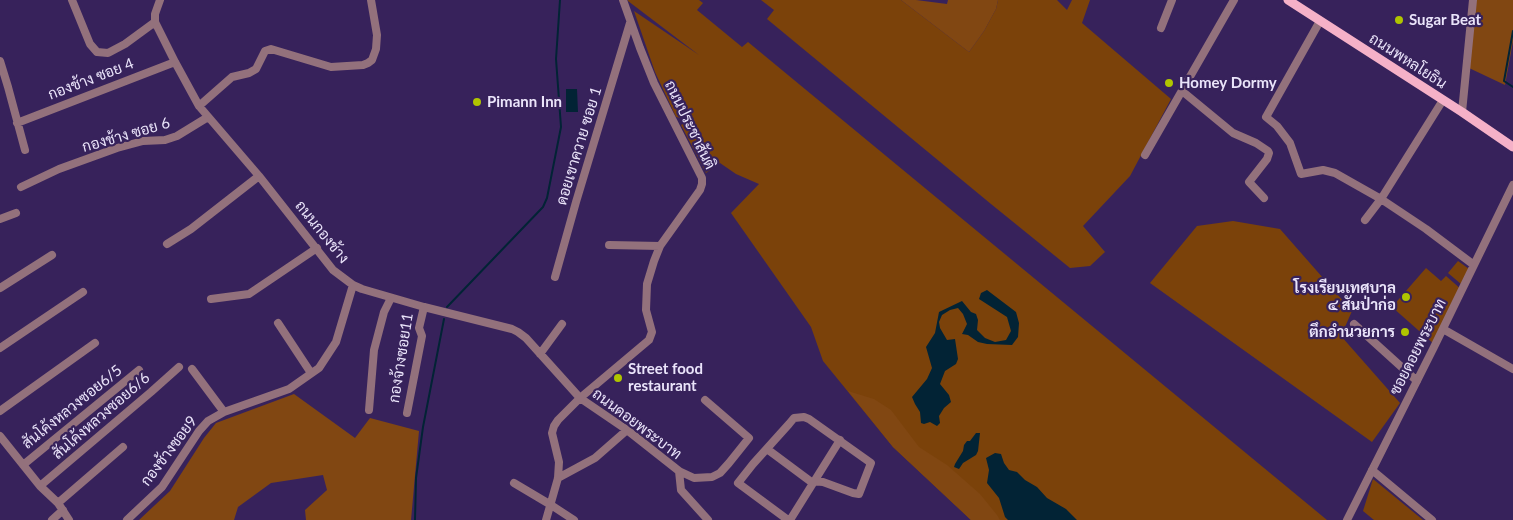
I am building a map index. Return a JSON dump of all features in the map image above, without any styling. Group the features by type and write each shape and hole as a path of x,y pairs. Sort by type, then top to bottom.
{"main road":[{"name":"ถนนพหลโยธิน","path":"1288,0 1513,147"}],"street":[{"path":"72,0 90,44 97,52 108,53 125,44 155,22 155,14 160,0"},
{"path":"199,106 232,77 249,73 256,69 265,51 271,48 331,67 363,65 372,60 376,49 377,35 371,0"},
{"name":"ถนนประชาสันติ","path":"580,398 649,340 652,332 646,310 647,284 654,261 660,246 700,190 702,178 654,83 623,0"},
{"path":"1161,28 1172,0"},
{"path":"1145,155 1234,0"},
{"path":"1462,112 1473,0"},
{"path":"1320,21 1266,117 1290,143 1301,174 1322,170 1335,173 1381,199 1426,229 1474,265"},
{"name":"ถนนกองช้าง","path":"155,22 199,106 259,176 333,270 353,285 391,298 512,329 526,338 580,398"},
{"name":"ดอยเขาควาย ซอย 1","path":"555,277 630,23"},
{"path":"0,61 25,150"},
{"name":"กองช้าง ซอย 4","path":"17,123 175,62"},
{"path":"1182,91 1233,132 1268,151 1267,159 1251,178 1250,182 1264,198"},
{"path":"1365,220 1381,199 1443,100"},
{"name":"กองช้าง ซอย 6","path":"22,187 59,169 117,148 143,141 165,140 176,136 208,117"},
{"path":"167,244 191,229 259,176"},
{"name":"ซอยดอยพระบาท","path":"1347,520 1513,185"},
{"path":"0,219 16,213"},
{"path":"609,244 660,246"},
{"path":"211,299 249,294 316,248"},
{"path":"0,288 52,255"},
{"name":"กองช้างซอย9","path":"127,520 162,487 208,421 224,412 289,389 319,368 336,342 353,285"},
{"path":"0,348 83,292"},
{"path":"369,410 374,350 384,312 391,298"},
{"name":"กองจ้างซอย11","path":"406,413 422,336 419,328 424,307"},
{"path":"278,323 311,373"},
{"path":"540,354 562,324"},
{"path":"1354,324 1417,381"},
{"path":"1443,329 1513,369"},
{"path":"0,410 94,342"},
{"name":"สันโค้งหลวงซอย6/6","path":"40,486 179,366"},
{"path":"192,369 224,412"},
{"name":"สันโค้งหลวงซอย6/5","path":"23,464 139,370"},
{"path":"546,520 558,478 559,462 552,433 558,420 580,398"},
{"name":"ถนนดอยพระบาท","path":"580,398 627,430 678,472 681,490 708,520"},
{"path":"678,472 694,478 712,477 729,463 749,438 705,400"},
{"path":"767,448 805,478 814,482 823,482 859,494 871,462 840,440 809,419 799,416 794,418 767,448 738,483 789,520 814,482 840,440"},
{"path":"558,478 595,458 627,430"},
{"path":"0,436 40,486 58,503 69,520"},
{"path":"58,503 123,447"},
{"path":"1372,470 1432,520"},
{"path":"514,483 574,520"},
{"path":"52,520 63,510"}],"shaded area":[{"path":"628,0 699,0 703,3 697,10 742,47 748,42 1327,520 971,520 893,447 823,361 811,327 731,213 759,184 736,174 720,163 706,173 681,125 691,120 676,117 655,72 634,11 699,55"},
{"path":"761,0 901,0 969,52 984,31 996,9 998,0 1057,0 1067,10 1072,0 1090,0 1082,23 1171,99 1130,176 1083,226 1105,252 1090,266 1070,268 767,19 774,10"},
{"path":"901,0 947,4 948,0 998,0 996,9 984,31 969,52"},
{"path":"1476,0 1513,0 1513,41 1505,85 1469,68"},
{"path":"1233,221 1280,229 1352,311 1341,336 1400,403 1372,442 1150,283 1197,226"},
{"path":"1458,261 1469,269 1461,284 1448,273"},
{"path":"1426,268 1441,281 1446,276 1462,290 1435,345 1392,307"},
{"path":"848,391 874,399 891,410 919,447 947,465 980,494 1000,520 971,520 893,447"},
{"path":"294,394 355,438 370,418 419,431 411,520 306,520 305,510 327,490 323,475 271,483 238,507 234,520 139,520 170,491 204,438 216,423"},
{"path":"1373,479 1423,520 1374,520 1363,511"}],"water":[{"path":"566,89 577,89 578,112 566,112"},
{"path":"987,290 1016,312 1019,323 1018,337 1012,345 978,342 968,335 962,334 967,324 958,308 942,315 939,322 940,328 947,340 955,339 958,359 956,364 945,371 940,384 949,395 951,402 939,416 940,423 937,426 930,422 921,423 920,412 912,397 927,379 932,368 926,347 935,333 939,312 962,301 971,312 976,314 978,320 977,330 985,338 995,342 1006,340 1011,331 1007,317 979,299 981,293"},
{"path":"976,433 980,433 976,455 963,463 959,469 954,467 963,451 964,445"},
{"path":"995,453 1001,454 1009,470 1017,472 1025,480 1037,487 1047,498 1066,509 1077,520 1008,520 1005,517 999,498 987,483 989,470 986,458"}],"waterway":[{"path":"447,307 543,207 547,198 561,127 556,59 560,0"},
{"path":"1513,31 1504,81 1513,87"},
{"path":"415,520 416,478 423,427 444,319"}],"place":[{"name":"Sugar Beat","path":"1399,20"},
{"name":"Homey Dormy","path":"1169,83"},
{"name":"Pimann Inn","path":"477,102"},
{"name":"โรงเรียนเทศบาล ๔ สันป่าก่อ","path":"1406,297"},
{"name":"ตึกอำนวยการ","path":"1405,332"},
{"name":"Street food restaurant","path":"618,378"}]}
